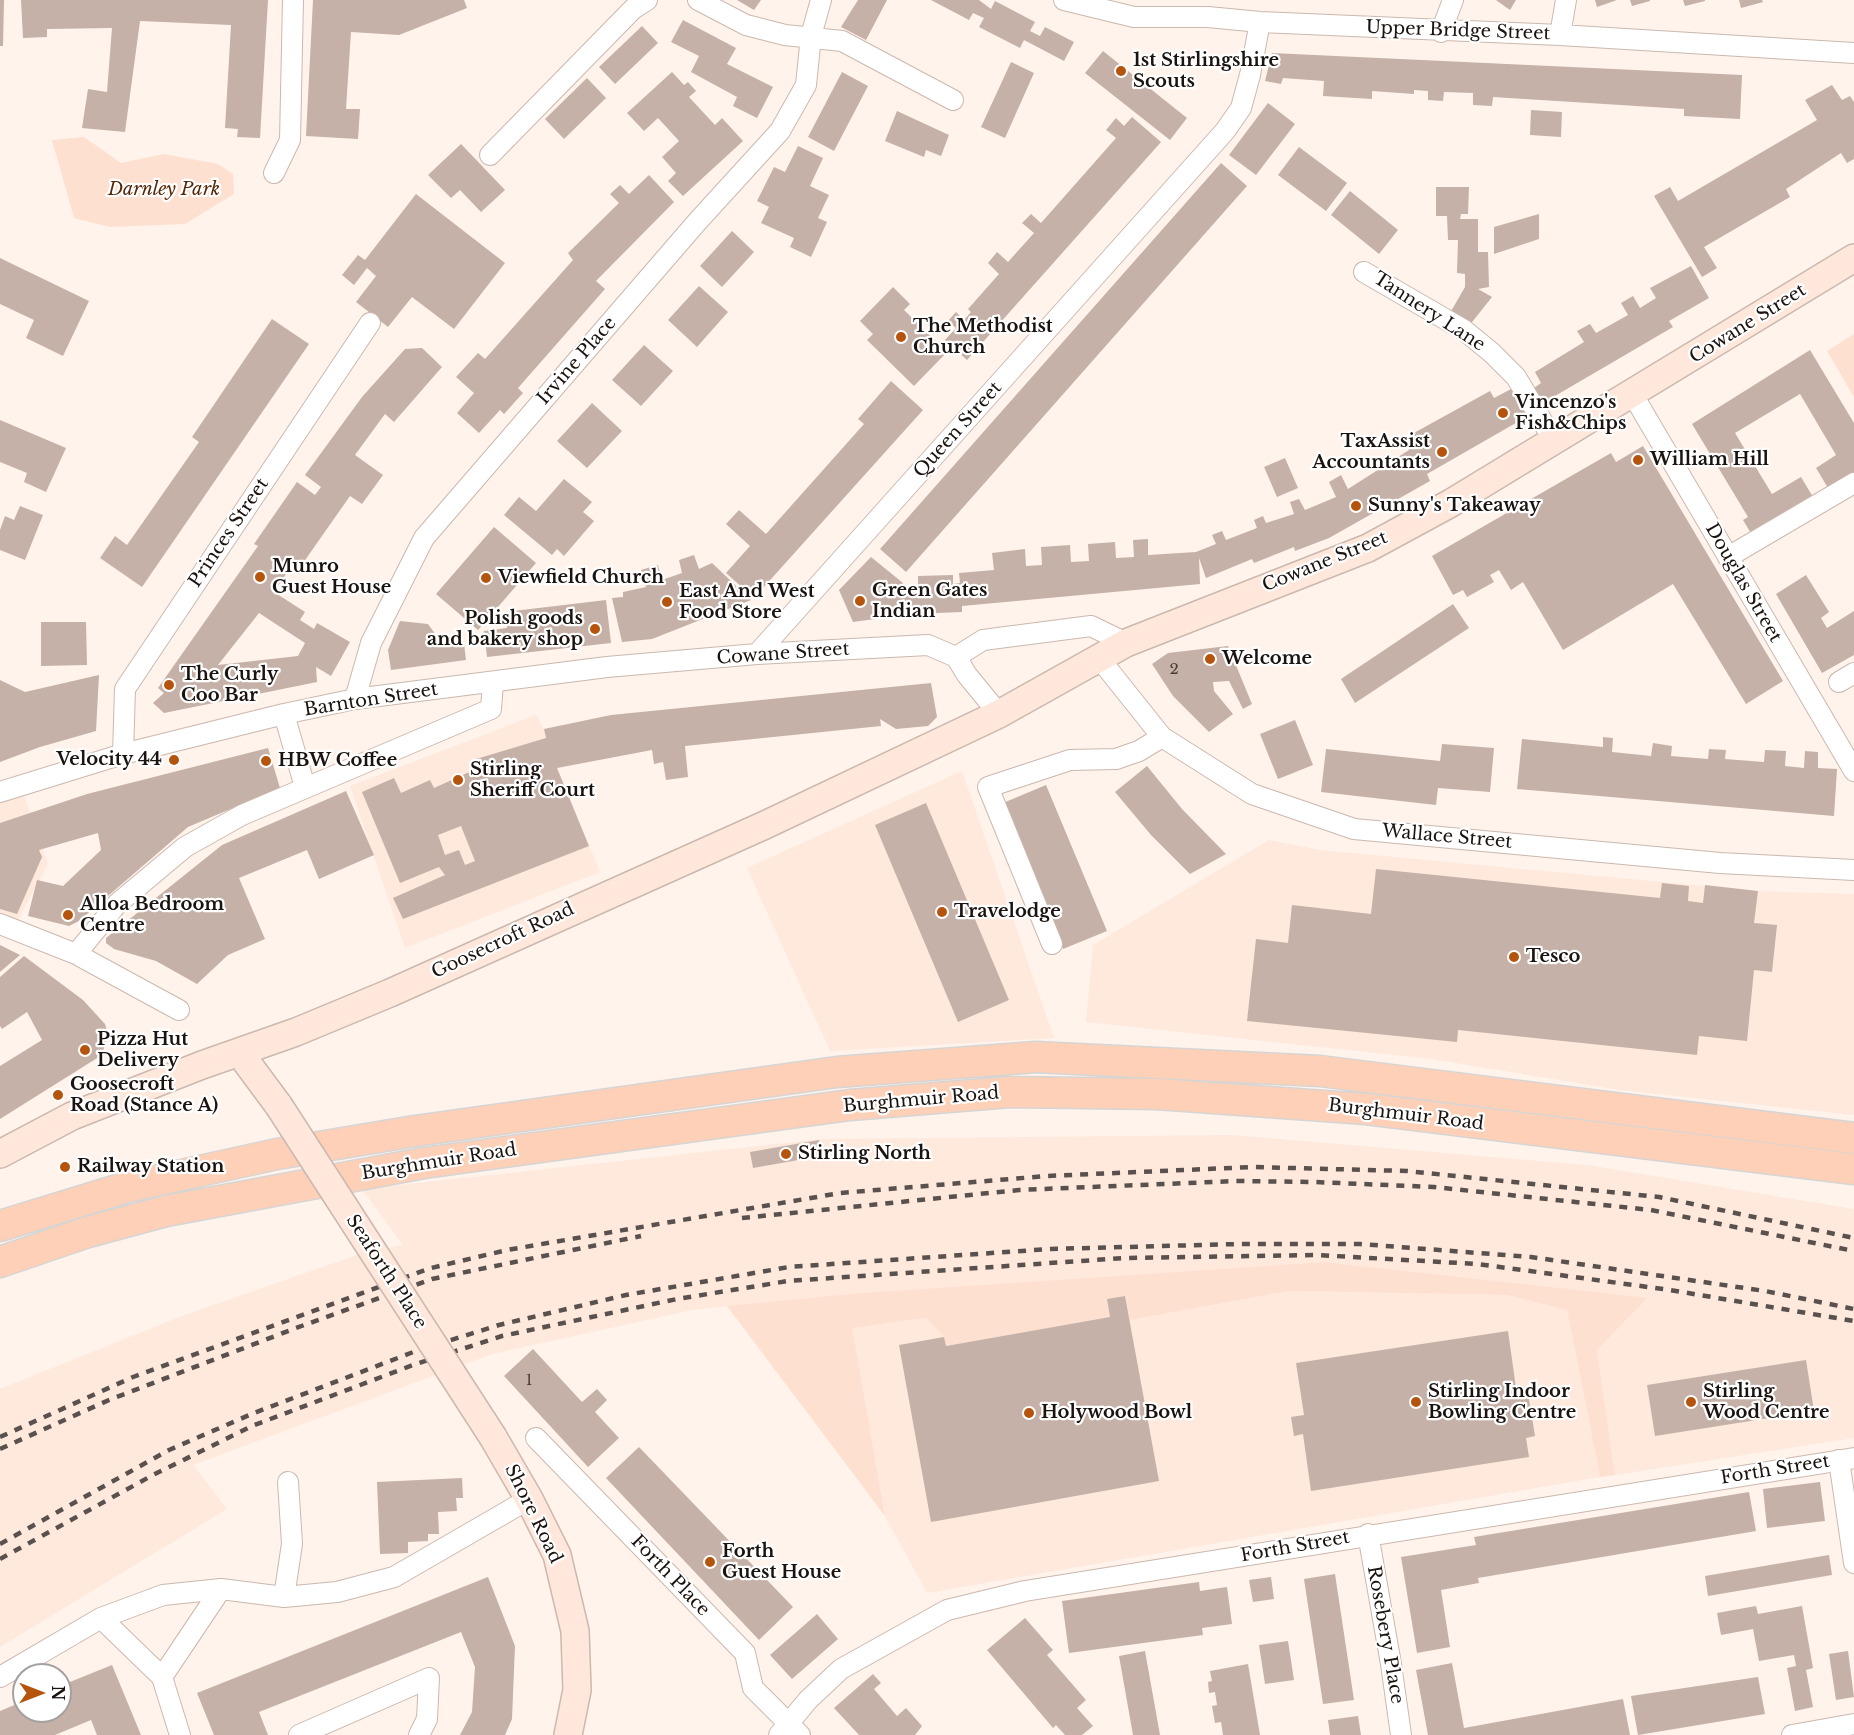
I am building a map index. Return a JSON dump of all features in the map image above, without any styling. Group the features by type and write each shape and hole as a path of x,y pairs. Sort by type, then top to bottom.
{"main road":[{"name":"Cowane Street","path":"999,714 1126,643 1368,548 1451,503 1633,395 1854,258"},
{"name":"Goosecroft Road","path":"0,1154 72,1116 390,993 765,825 999,714"},
{"name":"Seaforth Place","path":"239,1052 279,1106 493,1437"},
{"name":"Burghmuir Road","path":"0,1226 127,1187 277,1154 415,1131 666,1094 837,1072 1036,1057 1320,1071 1854,1138"},
{"name":"Burghmuir Road","path":"0,1262 88,1232 166,1211 424,1163 838,1106 1010,1092 1157,1094 1366,1109 1854,1169"},
{"name":"Shore Road","path":"493,1437 529,1499 556,1555 575,1631 577,1690 568,1735"}],"street":[{"path":"274,173 290,140 293,0"},
{"path":"490,156 633,9 647,0"},
{"path":"699,0 746,25 785,35 842,41 953,100"},
{"name":"Irvine Place","path":"355,699 371,643 424,538 697,222 780,131 806,85 811,36 821,0"},
{"name":"Upper Bridge Street","path":"1064,0 1134,17 1208,17 1260,22 1441,32 1560,35 1854,53"},
{"path":"1441,32 1453,0"},
{"path":"1560,35 1566,0"},
{"name":"Queen Street","path":"757,654 1225,131 1241,108 1260,22"},
{"name":"Tannery Lane","path":"1364,272 1464,330 1492,353 1516,376 1554,441"},
{"name":"Princes Street","path":"123,754 125,689 370,323"},
{"name":"Douglas Street","path":"1633,395 1854,771"},
{"path":"1728,557 1854,483"},
{"path":"999,714 956,657 983,640 1091,626 1126,643"},
{"name":"Cowane Street","path":"608,667 757,654 928,645 956,657"},
{"name":"Wallace Street","path":"1099,658 1162,737 1252,794 1354,829 1720,863 1854,870"},
{"name":"Barnton Street","path":"0,792 123,754 355,699 608,667"},
{"path":"76,954 117,904 186,847 242,815 491,709 493,683"},
{"path":"284,714 305,787"},
{"path":"1052,944 988,787 1070,760 1116,759 1139,751 1162,737"},
{"path":"0,924 76,954 178,1010"},
{"name":"Forth Place","path":"536,1438 745,1653 753,1688 789,1731"},
{"path":"1846,1459 1854,1563"},
{"name":"Forth Street","path":"789,1731 842,1669 946,1610 1025,1591 1368,1534 1846,1459"},
{"path":"284,1597 292,1544 288,1482"},
{"path":"0,1677 101,1618 162,1595 221,1589 284,1597 337,1592 394,1577 529,1499"},
{"name":"Rosebery Place","path":"1368,1534 1392,1664 1401,1735"},
{"path":"162,1677 221,1589"},
{"path":"101,1618 162,1677 180,1735"},
{"path":"307,1733 429,1678 427,1719 419,1735"},
{"path":"1792,1735 1854,1724"}],"shaded area":[{"path":"536,715 544,729 552,768 557,768 600,872 405,948 350,786"},
{"path":"962,771 1054,1038 830,1051 747,868"},
{"path":"17,775 48,864 9,937 0,934 0,782"},
{"path":"1269,840 1320,850 1758,891 1854,894 1854,1115 1620,1090 1432,1059 1086,1022 1093,945"},
{"path":"1232,1135 1587,1165 1854,1209 1854,1438 1615,1475 1597,1350 1648,1299 1324,1262 860,1293 692,1310 492,1354 193,1465 227,1509 0,1647 0,1389 182,1316 357,1255 403,1245 362,1189 823,1139"},
{"path":"1289,1291 1507,1295 1567,1310 1600,1477 927,1593 885,1516 851,1328 926,1318 944,1337 947,1346 1110,1316 1107,1299 1125,1296 1130,1320"}],"green space":[{"name":"Darnley Park","path":"84,137 121,163 164,154 218,164 233,174 234,194 185,224 110,227 74,218 52,140"},
{"path":"1854,334 1854,397 1827,351"},
{"path":"1324,1262 1648,1298 1597,1350 1615,1475 1600,1477 1567,1310 1507,1295 1289,1291 1130,1320 1125,1296 1107,1299 1110,1317 946,1346 944,1337 926,1318 852,1328 885,1516 727,1306 860,1293"}],"building":[{"path":"0,0 4,0 3,46 0,46"},
{"path":"21,0 268,0 260,138 237,137 238,129 225,128 231,25 140,21 125,132 82,128 88,89 107,92 112,28 47,29 47,37 23,38"},
{"path":"313,0 464,0 467,8 399,35 351,32 346,109 360,109 358,139 306,136"},
{"path":"737,0 761,0 754,10"},
{"path":"858,0 887,0 866,40 841,27"},
{"path":"931,0 979,0 991,9 995,1 1035,22 1030,31 1040,36 1045,27 1074,42 1064,61 1024,40 1020,48 979,27 984,18 973,13 969,20"},
{"path":"1496,0 1516,0 1510,10"},
{"path":"1595,0 1617,0 1597,7"},
{"path":"1630,0 1650,0 1650,1 1632,6"},
{"path":"1683,0 1705,0 1705,1 1685,6"},
{"path":"1739,0 1762,0 1763,2 1741,8"},
{"path":"683,20 736,48 727,64 773,87 757,118 733,106 737,97 691,72 699,56 671,42"},
{"path":"642,26 658,43 615,84 599,67"},
{"path":"1103,51 1187,118 1170,140 1085,73"},
{"path":"1272,53 1742,75 1740,119 1684,116 1684,109 1493,97 1492,106 1473,105 1473,93 1444,92 1443,101 1428,100 1428,91 1414,90 1414,94 1372,91 1372,99 1323,96 1324,81 1283,78 1281,84 1265,81"},
{"path":"1011,62 1034,73 1005,138 981,127"},
{"path":"672,72 684,85 688,82 696,91 689,97 715,125 722,118 743,141 683,196 668,181 676,173 662,157 679,141 658,118 644,131 627,113"},
{"path":"842,72 868,86 834,151 808,137"},
{"path":"587,78 606,98 564,139 545,119"},
{"path":"1832,85 1842,100 1850,96 1854,102 1854,159 1847,163 1841,153 1786,189 1790,197 1704,247 1717,268 1702,277 1654,196 1670,187 1678,201 1817,120 1805,100"},
{"path":"1268,103 1295,124 1256,175 1229,155"},
{"path":"1531,110 1562,112 1561,137 1530,135"},
{"path":"897,111 949,135 941,156 926,150 924,157 885,141"},
{"path":"1132,117 1161,142 967,360 945,340 956,328 948,321 956,312 964,320 971,312 968,309 999,274 988,263 997,252 1008,262 1034,233 1022,223 1031,214 1041,223 1116,138 1106,130 1116,118 1124,126"},
{"path":"461,144 505,190 481,212 460,190 451,198 428,175"},
{"path":"798,146 823,158 810,186 829,195 818,218 827,222 811,257 790,247 794,238 761,223 769,207 757,201 774,167 785,172"},
{"path":"1299,147 1347,183 1326,211 1278,175"},
{"path":"1221,163 1247,186 906,572 880,549"},
{"path":"649,175 674,202 596,281 605,289 518,388 523,393 504,414 500,410 479,433 457,413 474,393 456,377 478,353 485,359 573,260 568,253 619,203 610,194 620,185 629,194"},
{"path":"1436,187 1469,187 1468,214 1461,214 1460,219 1478,219 1478,252 1488,252 1489,287 1478,289 1492,297 1469,326 1450,313 1465,287 1465,274 1457,273 1458,240 1448,240 1447,216 1436,216"},
{"path":"1350,191 1398,230 1379,254 1331,215"},
{"path":"416,194 505,263 454,329 412,297 388,327 356,302 376,276 367,268 354,285 342,275 358,255 365,260"},
{"path":"1539,214 1539,239 1494,254 1494,227"},
{"path":"732,231 754,252 722,287 700,266"},
{"path":"0,258 89,301 63,356 26,338 34,320 0,304"},
{"path":"1691,266 1709,298 1669,321 1673,327 1543,403 1534,388 1541,383 1535,372 1584,342 1577,331 1590,324 1596,333 1628,315 1621,303 1633,296 1640,308 1656,298 1650,288"},
{"path":"699,286 728,312 697,347 668,320"},
{"name":"The Methodist Church","path":"893,287 910,304 904,310 947,352 914,386 867,340 873,334 860,321"},
{"path":"272,319 309,344 142,587 100,558 115,536 127,545 199,442 192,437"},
{"path":"644,345 673,371 641,406 612,380"},
{"path":"422,348 442,367 394,422 385,414 355,455 383,475 362,504 350,496 296,573 290,568 274,592 305,612 300,620 314,629 317,623 350,642 331,676 316,667 317,682 164,713 153,703 164,693 158,688 258,546 254,544 297,482 315,495 321,487 305,475 362,397 405,349","holes":["259,613 305,643 298,656 218,665"]},
{"path":"1810,350 1854,423 1854,472 1828,488 1816,468 1836,455 1800,394 1735,433 1772,494 1801,477 1813,497 1752,535 1743,520 1748,517 1692,424"},
{"path":"891,381 923,410 754,598 726,573 750,546 726,524 739,510 766,534 864,424 858,419"},
{"path":"1513,388 1528,416 1427,474 1430,481 1329,538 1295,551 1294,547 1254,563 1252,559 1206,578 1199,558 1200,584 962,606 962,612 912,614 853,622 839,590 871,557 903,583 903,591 911,591 911,587 918,587 918,576 953,575 953,584 960,583 959,573 994,570 992,553 1025,549 1026,566 1042,565 1041,547 1070,545 1071,562 1089,561 1088,544 1115,542 1116,558 1134,557 1133,540 1148,539 1148,555 1196,552 1216,544 1212,535 1222,531 1226,540 1257,528 1254,520 1263,516 1266,523 1294,514 1290,502 1299,499 1305,510 1336,497 1329,482 1341,475 1348,489 1409,450 1403,439 1490,391 1494,398"},
{"path":"592,403 622,431 587,468 557,441"},
{"path":"0,420 66,448 46,492 24,482 27,473 0,462"},
{"path":"1643,446 1783,681 1746,704 1673,584 1563,650 1523,582 1511,590 1499,570 1490,575 1494,582 1467,597 1463,590 1453,595 1432,556 1611,453 1616,462"},
{"path":"1285,458 1298,488 1277,497 1264,467"},
{"path":"564,479 592,502 583,512 594,521 564,556 557,549 552,555 504,515 519,497 536,511"},
{"path":"20,506 43,515 25,560 0,550 0,530 5,516 14,520"},
{"name":"Viewfield Church","path":"494,527 536,563 478,630 436,594"},
{"path":"694,555 699,569 712,563 751,600 652,639 622,642 612,598 623,597 623,592 646,587 641,570 658,565 662,580 682,573 679,560"},
{"path":"1806,575 1829,612 1821,618 1827,628 1854,611 1854,655 1822,673 1776,594"},
{"path":"606,600 611,643 487,657 484,631 507,628 505,612"},
{"path":"1453,604 1469,628 1355,703 1341,679"},
{"path":"400,621 428,624 444,646 464,643 466,660 391,670 388,650"},
{"path":"41,622 86,622 87,665 41,666"},
{"path":"1228,646 1252,704 1243,709 1229,681 1213,682 1214,691 1233,714 1209,732 1173,696 1152,664 1168,653"},
{"path":"99,675 96,731 40,747 0,762 0,680 25,692"},
{"path":"931,683 937,717 928,726 896,729 880,719 881,726 685,746 688,777 666,780 663,762 654,764 652,750 557,768 589,846 403,919 393,898 445,875 439,867 400,883 362,792 394,778 401,793 430,780 434,788 476,769 473,760 546,738 544,729 611,715","holes":["461,826 475,861 465,865 459,850 445,855 438,835"]},
{"path":"1295,720 1313,765 1278,779 1260,734"},
{"path":"1603,737 1613,738 1612,752 1651,756 1653,743 1672,746 1671,756 1708,759 1709,749 1726,750 1725,759 1764,762 1765,750 1786,751 1785,766 1804,768 1805,751 1818,752 1818,768 1837,769 1834,816 1517,789 1522,739 1603,747"},
{"path":"1442,744 1494,748 1490,792 1438,788 1436,805 1321,792 1326,749 1440,761"},
{"path":"268,748 280,788 188,827 79,921 69,926 28,916 37,880 63,886 101,850 98,833 39,850 42,857 17,914 0,909 0,823 87,794"},
{"path":"1147,766 1182,809 1226,854 1190,874 1151,835 1115,792"},
{"path":"1046,785 1107,931 1063,949 1003,803"},
{"path":"346,791 374,855 319,879 307,850 239,878 265,939 228,955 197,984 156,961 114,949 106,943 106,938 222,845"},
{"name":"Travelodge","path":"926,803 1009,1000 958,1022 875,825"},
{"name":"Tesco","path":"1376,869 1660,898 1662,883 1689,886 1688,901 1703,903 1705,885 1758,891 1754,923 1777,925 1772,972 1754,970 1747,1041 1699,1036 1697,1055 1458,1030 1457,1042 1247,1021 1256,939 1288,943 1292,905 1371,914"},
{"path":"0,945 20,955 0,972"},
{"path":"24,956 83,1000 105,1024 108,1034 102,1055 0,1119 0,1066 42,1040 27,1012 2,1029 0,1026 0,977"},
{"name":"Stirling North","path":"819,1140 821,1156 753,1168 750,1152"},
{"name":"Holywood Bowl","path":"1125,1296 1159,1481 931,1522 899,1345 944,1337 946,1346 1110,1317 1107,1299"},
{"name":"Stirling Indoor Bowling Centre","path":"1508,1331 1516,1388 1527,1387 1535,1436 1526,1438 1529,1457 1311,1491 1303,1434 1294,1436 1291,1417 1304,1415 1296,1363"},
{"path":"533,1349 582,1402 597,1389 607,1400 595,1412 619,1438 588,1467 504,1376"},
{"path":"1806,1360 1814,1411 1655,1436 1647,1385"},
{"path":"639,1447 793,1607 759,1640 606,1478"},
{"path":"462,1478 463,1498 456,1498 457,1511 438,1512 439,1534 428,1534 428,1541 408,1542 408,1553 380,1554 377,1482"},
{"path":"1820,1482 1825,1521 1767,1528 1763,1489"},
{"path":"1749,1492 1756,1531 1478,1578 1479,1583 1441,1590 1450,1647 1417,1653 1401,1557 1476,1545 1474,1537"},
{"path":"1829,1555 1832,1575 1708,1596 1705,1576"},
{"path":"1335,1574 1354,1700 1323,1704 1304,1579"},
{"path":"488,1577 515,1646 512,1719 505,1735 460,1735 472,1712 475,1667 461,1632 259,1712 268,1735 214,1735 197,1693"},
{"path":"1271,1577 1274,1599 1253,1602 1249,1580"},
{"path":"1199,1582 1200,1591 1227,1587 1232,1624 1202,1628 1203,1635 1069,1653 1062,1601"},
{"path":"1756,1606 1758,1614 1802,1606 1813,1668 1806,1670 1813,1707 1795,1711 1787,1668 1796,1666 1794,1655 1759,1661 1753,1629 1721,1635 1717,1613"},
{"path":"817,1614 838,1639 792,1679 770,1655"},
{"path":"1025,1618 1053,1650 1047,1655 1086,1700 1077,1708 1093,1726 1082,1735 1065,1735 1056,1725 1053,1728 987,1650"},
{"path":"1288,1641 1294,1680 1265,1684 1259,1645"},
{"path":"1145,1651 1160,1735 1133,1735 1119,1656"},
{"path":"1848,1651 1854,1697 1836,1700 1829,1654"},
{"path":"1452,1663 1464,1728 1623,1699 1630,1735 1428,1735 1416,1670"},
{"path":"1248,1664 1260,1735 1223,1735 1221,1722 1215,1723 1212,1706 1217,1705 1215,1692 1209,1693 1208,1682 1212,1681 1210,1671"},
{"path":"112,1665 141,1735 97,1735 91,1720 55,1735 0,1735 0,1711 12,1706 12,1723 72,1723 72,1681"},
{"path":"873,1674 881,1683 874,1689 897,1716 906,1708 922,1726 915,1735 859,1735 834,1708"},
{"path":"1758,1677 1765,1714 1638,1735 1631,1696"},
{"path":"1358,1716 1361,1735 1330,1735 1328,1720"}],"railway":[{"path":"0,1437 133,1377 431,1268 507,1250 840,1193 1047,1176 1253,1167 1407,1171 1659,1197 1854,1238"},
{"path":"742,1218 1019,1190 1236,1181 1315,1182 1434,1187 1651,1210 1854,1251"},
{"path":"0,1449 109,1400 296,1328 432,1279 641,1236"},
{"path":"0,1544 169,1450 254,1413 416,1351 499,1325 626,1295 789,1267 1050,1249 1239,1244 1360,1244 1531,1257 1765,1291 1854,1309"},
{"path":"0,1559 153,1475 252,1426 413,1365 502,1336 677,1299 788,1281 1124,1258 1317,1255 1477,1264 1670,1290 1854,1321"}],"place":[{"name":"1st Stirlingshire Scouts","path":"1121,71"},
{"name":"The Methodist Church","path":"901,337"},
{"name":"Vincenzo's Fish&Chips","path":"1503,413"},
{"name":"TaxAssist Accountants","path":"1442,452"},
{"name":"William Hill","path":"1638,460"},
{"name":"Sunny's Takeaway","path":"1356,506"},
{"name":"Munro Guest House","path":"260,577"},
{"name":"Viewfield Church","path":"486,578"},
{"name":"Green Gates Indian","path":"860,601"},
{"name":"East And West Food Store","path":"667,602"},
{"name":"Polish goods and bakery shop","path":"595,629"},
{"name":"Welcome","path":"1210,659"},
{"name":"The Curly Coo Bar","path":"169,685"},
{"name":"Velocity 44","path":"174,760"},
{"name":"HBW Coffee","path":"266,761"},
{"name":"Stirling Sheriff Court","path":"458,780"},
{"name":"Travelodge","path":"942,912"},
{"name":"Alloa Bedroom Centre","path":"68,915"},
{"name":"Tesco","path":"1514,957"},
{"name":"Pizza Hut Delivery","path":"85,1050"},
{"name":"Goosecroft Road (Stance A)","path":"58,1095"},
{"name":"Stirling North","path":"786,1154"},
{"name":"Railway Station","path":"65,1167"},
{"name":"Stirling Indoor Bowling Centre","path":"1416,1402"},
{"name":"Stirling Wood Centre","path":"1691,1402"},
{"name":"Holywood Bowl","path":"1029,1413"},
{"name":"Forth Guest House","path":"710,1562"}]}
